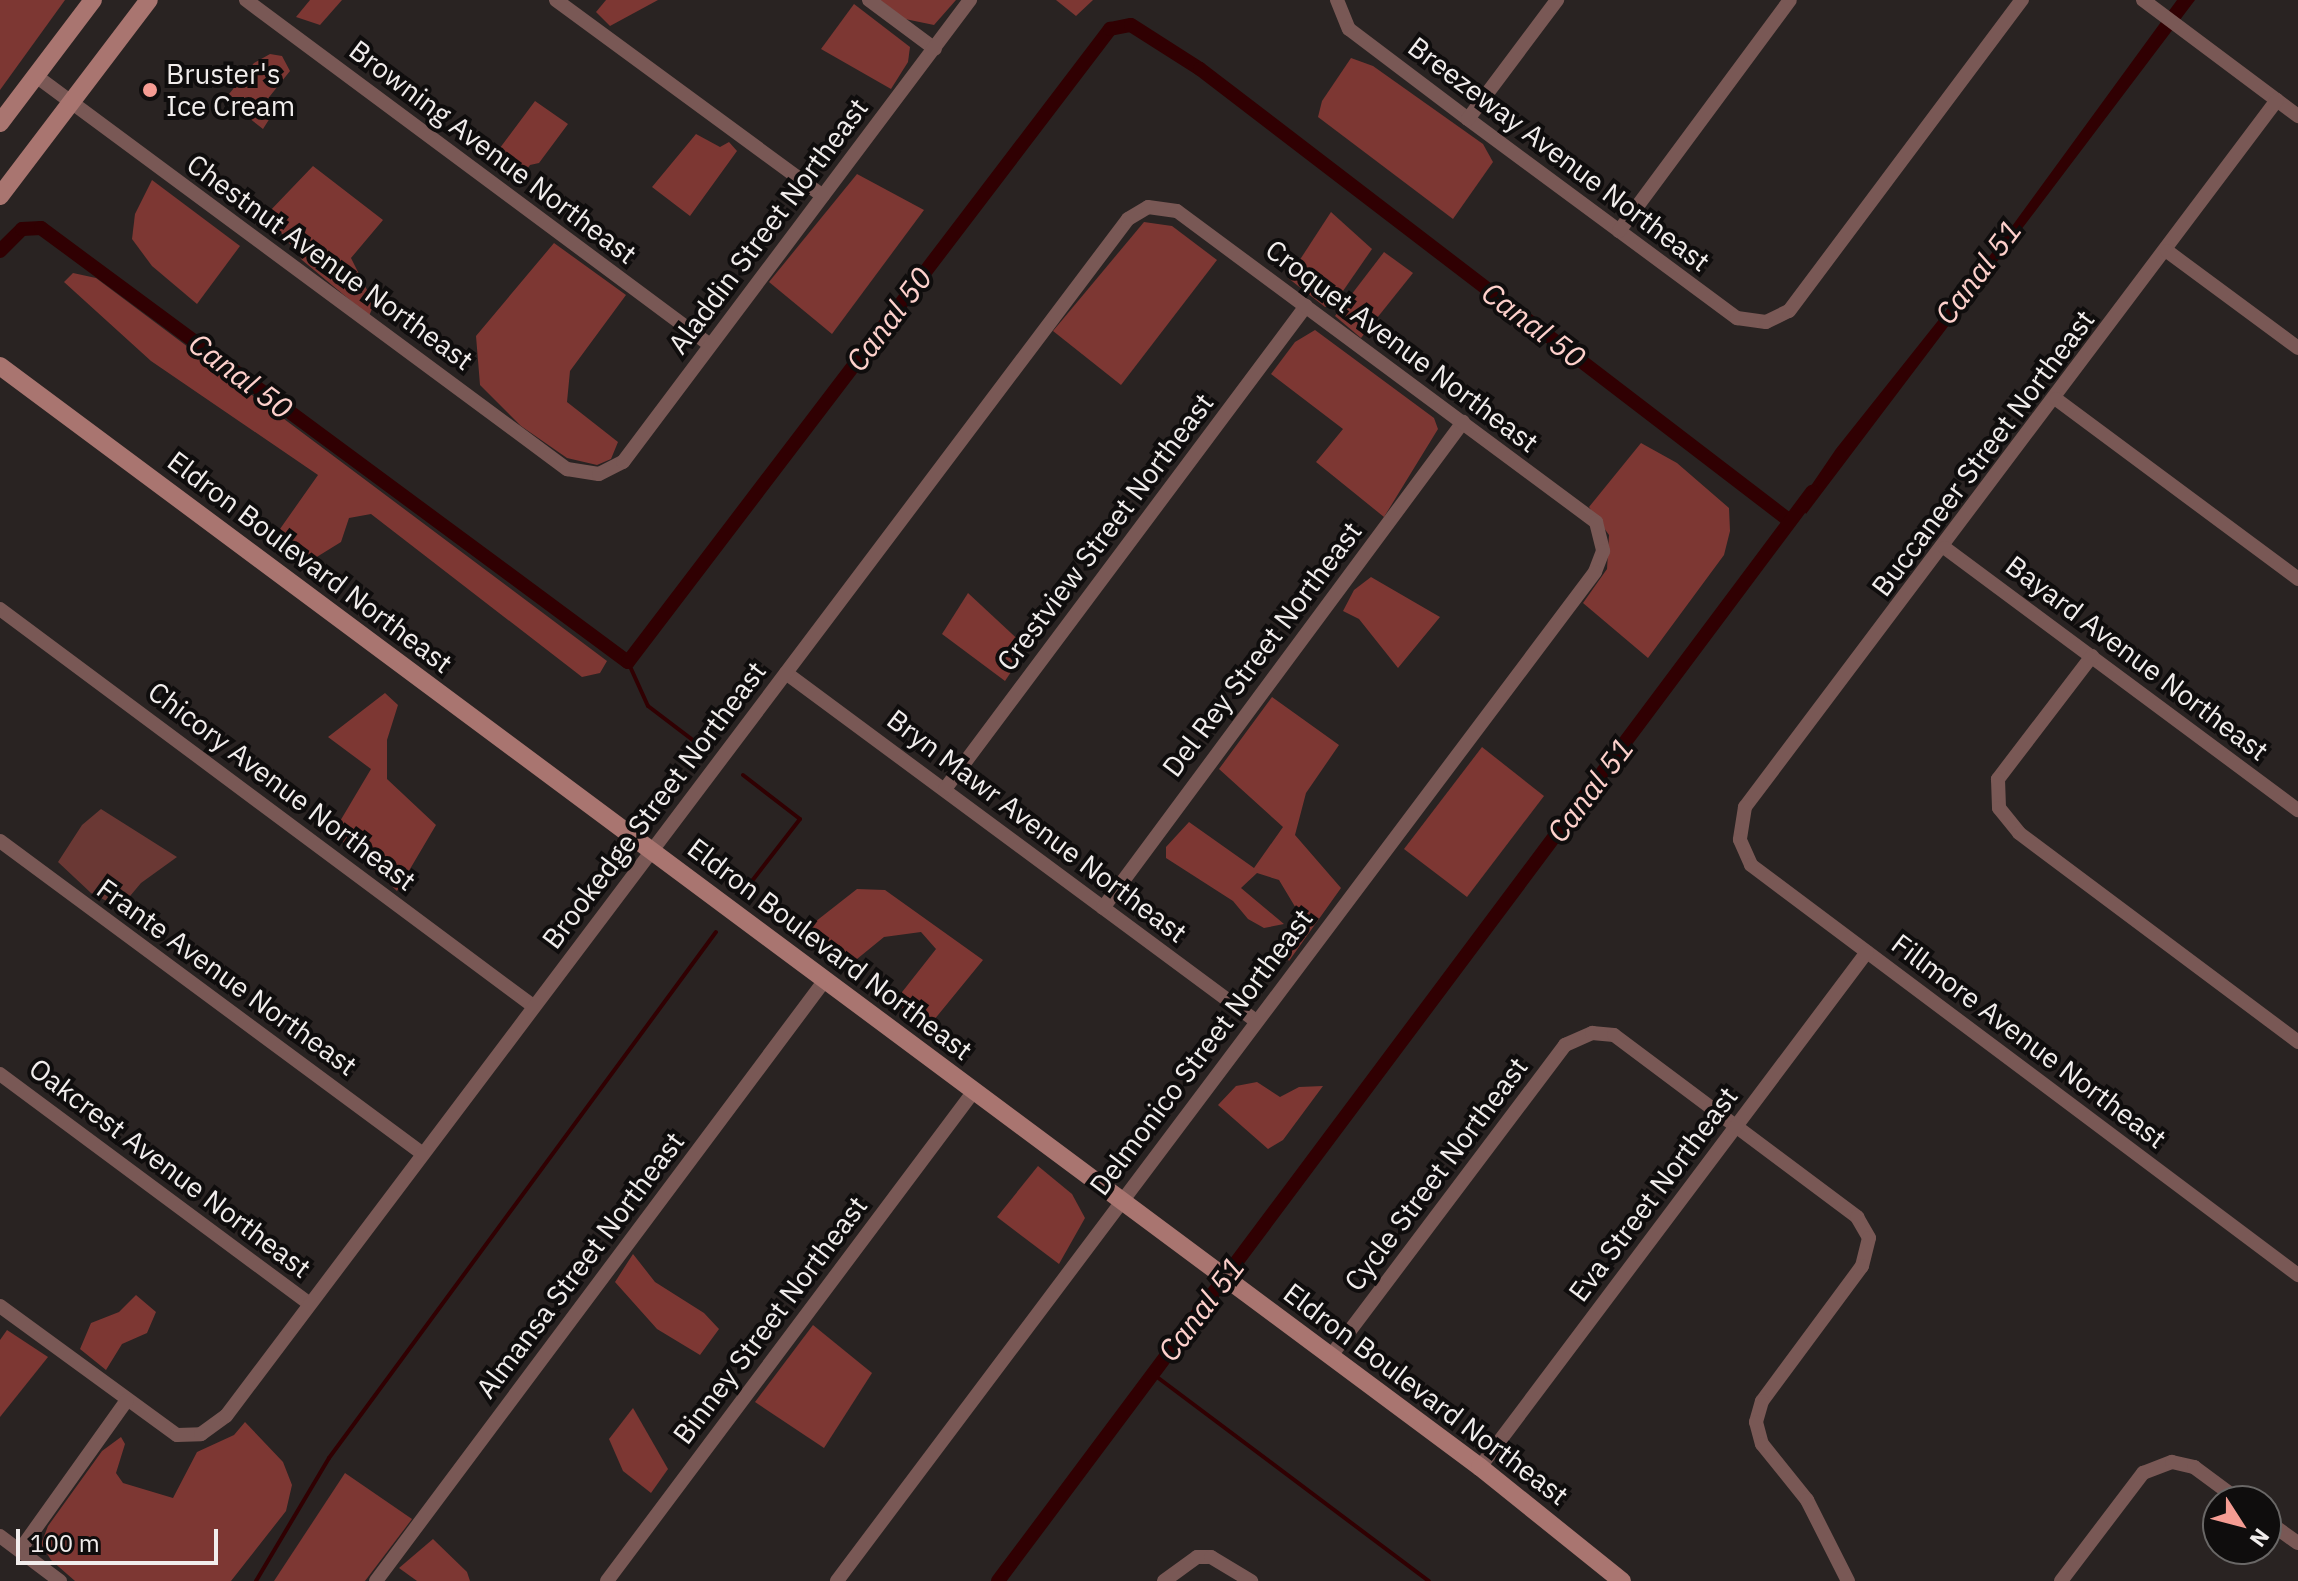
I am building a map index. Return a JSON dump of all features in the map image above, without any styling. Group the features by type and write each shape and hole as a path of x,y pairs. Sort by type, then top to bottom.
{"street":[{"path":"0,123 93,0"},
{"path":"0,196 149,0"},
{"name":"Browning Avenue Northeast","path":"246,0 710,345"},
{"path":"556,0 823,196"},
{"path":"869,0 935,49"},
{"name":"Aladdin Street Northeast","path":"599,474 623,462 970,0"},
{"path":"1468,119 1557,0"},
{"path":"1619,231 1790,0"},
{"name":"Breezeway Avenue Northeast","path":"1337,3 1349,29 1468,119 1737,318 1766,322 1789,311 2022,0"},
{"path":"2143,0 2298,116"},
{"name":"Chestnut Avenue Northeast","path":"36,76 567,469 599,474"},
{"name":"Buccaneer Street Northeast","path":"1740,840 1745,807 1945,548 2277,100"},
{"name":"Croquet Avenue Northeast","path":"1148,207 1177,211 1596,522 1603,551"},
{"name":"Brookedge Street Northeast","path":"127,1400 177,1435 201,1434 226,1416 308,1303 1128,219 1148,207"},
{"path":"2167,251 2298,348"},
{"name":"Crestview Street Northeast","path":"945,789 1306,306"},
{"name":"Eldron Boulevard Northeast","path":"0,366 1480,1467 1622,1581"},
{"path":"2056,399 2298,579"},
{"name":"Del Rey Street Northeast","path":"1103,908 1463,422"},
{"name":"Bayard Avenue Northeast","path":"1945,548 2298,810"},
{"name":"Delmonico Street Northeast","path":"837,1581 1595,572 1603,551"},
{"name":"Chicory Avenue Northeast","path":"0,609 533,1006"},
{"path":"2092,656 1998,779 1999,808 2019,833 2298,1042"},
{"name":"Bryn Mawr Avenue Northeast","path":"786,673 1256,1021"},
{"name":"Fillmore Avenue Northeast","path":"1740,840 1751,865 2298,1275"},
{"name":"Frante Avenue Northeast","path":"0,841 423,1154"},
{"name":"Eva Street Northeast","path":"1480,1467 1867,952"},
{"name":"Almansa Street Northeast","path":"376,1581 825,980"},
{"name":"Cycle Street Northeast","path":"1330,1357 1565,1045 1592,1033 1614,1035 1737,1125"},
{"name":"Oakcrest Avenue Northeast","path":"0,1074 308,1303"},
{"name":"Binney Street Northeast","path":"607,1581 974,1091"},
{"path":"1737,1125 1857,1217 1869,1238 1862,1266 1762,1401 1756,1422 1762,1444 1807,1500 1848,1581"},
{"path":"0,1306 127,1400 20,1550"},
{"path":"2061,1581 2143,1473 2172,1462 2194,1467 2218,1485"},
{"path":"0,1536 60,1581"},
{"path":"1164,1581 1197,1557 1225,1562 1251,1581"}],"shaded area":[{"path":"0,0 65,0 0,90"},
{"path":"310,0 342,0 320,25 296,17"},
{"path":"606,0 658,0 610,26 596,12"},
{"path":"880,0 956,0 934,25 905,19"},
{"path":"1056,0 1093,0 1076,16"},
{"path":"854,4 910,47 908,62 891,89 821,49"},
{"path":"270,54 282,56 290,71 262,106 270,118 263,129 225,99 254,63"},
{"path":"1351,58 1373,66 1483,144 1493,162 1453,219 1318,117 1322,101"},
{"path":"535,101 568,124 539,163 530,165 516,184 488,164"},
{"path":"696,134 720,147 729,142 737,151 690,216 652,187"},
{"path":"313,166 383,220 351,258 374,304 369,316 302,260 267,214"},
{"path":"857,174 924,210 832,334 769,282"},
{"path":"152,180 240,246 197,304 152,266 132,239 135,214"},
{"path":"1331,212 1372,249 1334,304 1325,307 1288,278"},
{"path":"1144,222 1172,226 1217,260 1121,385 1053,331"},
{"path":"554,243 626,295 570,371 567,402 618,442 611,459 597,465 567,458 521,426 480,385 476,336"},
{"path":"1384,252 1413,273 1361,338 1335,316"},
{"path":"73,273 96,278 607,661 600,673 582,677 371,514 349,518 341,542 307,563 268,546 318,475 151,361 64,282"},
{"path":"1315,330 1434,418 1438,429 1384,517 1316,462 1343,429 1271,374 1295,342"},
{"path":"1641,443 1677,463 1729,508 1730,531 1724,555 1648,658 1583,603 1607,569 1609,535 1589,507"},
{"path":"1371,577 1440,617 1398,668 1359,619 1343,611 1354,590"},
{"path":"968,593 1027,648 1005,681 942,634"},
{"path":"385,693 398,705 387,740 387,779 436,825 397,891 333,833 371,769 328,737"},
{"path":"1272,697 1339,745 1306,793 1295,835 1341,888 1289,961 1279,947 1300,915 1279,880 1257,873 1241,888 1284,924 1264,928 1248,919 1233,901 1166,858 1166,847 1189,822 1254,868 1283,827 1219,769"},
{"path":"1482,747 1544,796 1467,897 1404,849"},
{"path":"101,809 177,857 141,883 120,908 91,893 58,862 82,825"},
{"path":"857,889 885,890 983,960 925,1031 895,1001 936,949 921,932 884,937 846,968 808,936 806,929"},
{"path":"1257,1082 1280,1097 1299,1087 1323,1086 1283,1140 1268,1149 1218,1105 1236,1086"},
{"path":"1038,1166 1072,1194 1085,1218 1059,1264 997,1217"},
{"path":"633,1254 655,1282 704,1313 719,1329 700,1355 657,1329 615,1282"},
{"path":"136,1295 156,1312 147,1333 122,1344 106,1370 80,1349 91,1323 119,1312"},
{"path":"813,1325 872,1373 824,1448 755,1402"},
{"path":"7,1330 48,1357 0,1417 0,1340"},
{"path":"633,1408 668,1469 651,1493 623,1471 609,1439"},
{"path":"245,1422 283,1462 292,1485 286,1511 231,1581 75,1581 51,1560 41,1544 48,1526 102,1451 121,1437 125,1444 116,1473 123,1483 173,1498 197,1452 234,1435"},
{"path":"345,1473 412,1519 365,1581 274,1581"},
{"path":"433,1539 467,1572 470,1581 417,1581 399,1568"}],"water":[{"path":"2177,0 2195,0 1806,514 1800,502 1836,449 1999,244"}],"waterway":[{"name":"Canal 50","path":"0,251 22,229 41,228 628,662 1110,29 1131,25 1200,69 1790,521"},
{"name":"Canal 51","path":"998,1581 1812,492"},
{"path":"628,662 648,706 698,744"},
{"path":"743,775 800,819 748,886"},
{"path":"256,1581 329,1458 716,932"},
{"path":"1153,1374 1429,1581"}],"place":[{"name":"Bruster's Ice Cream","path":"150,90"}]}
